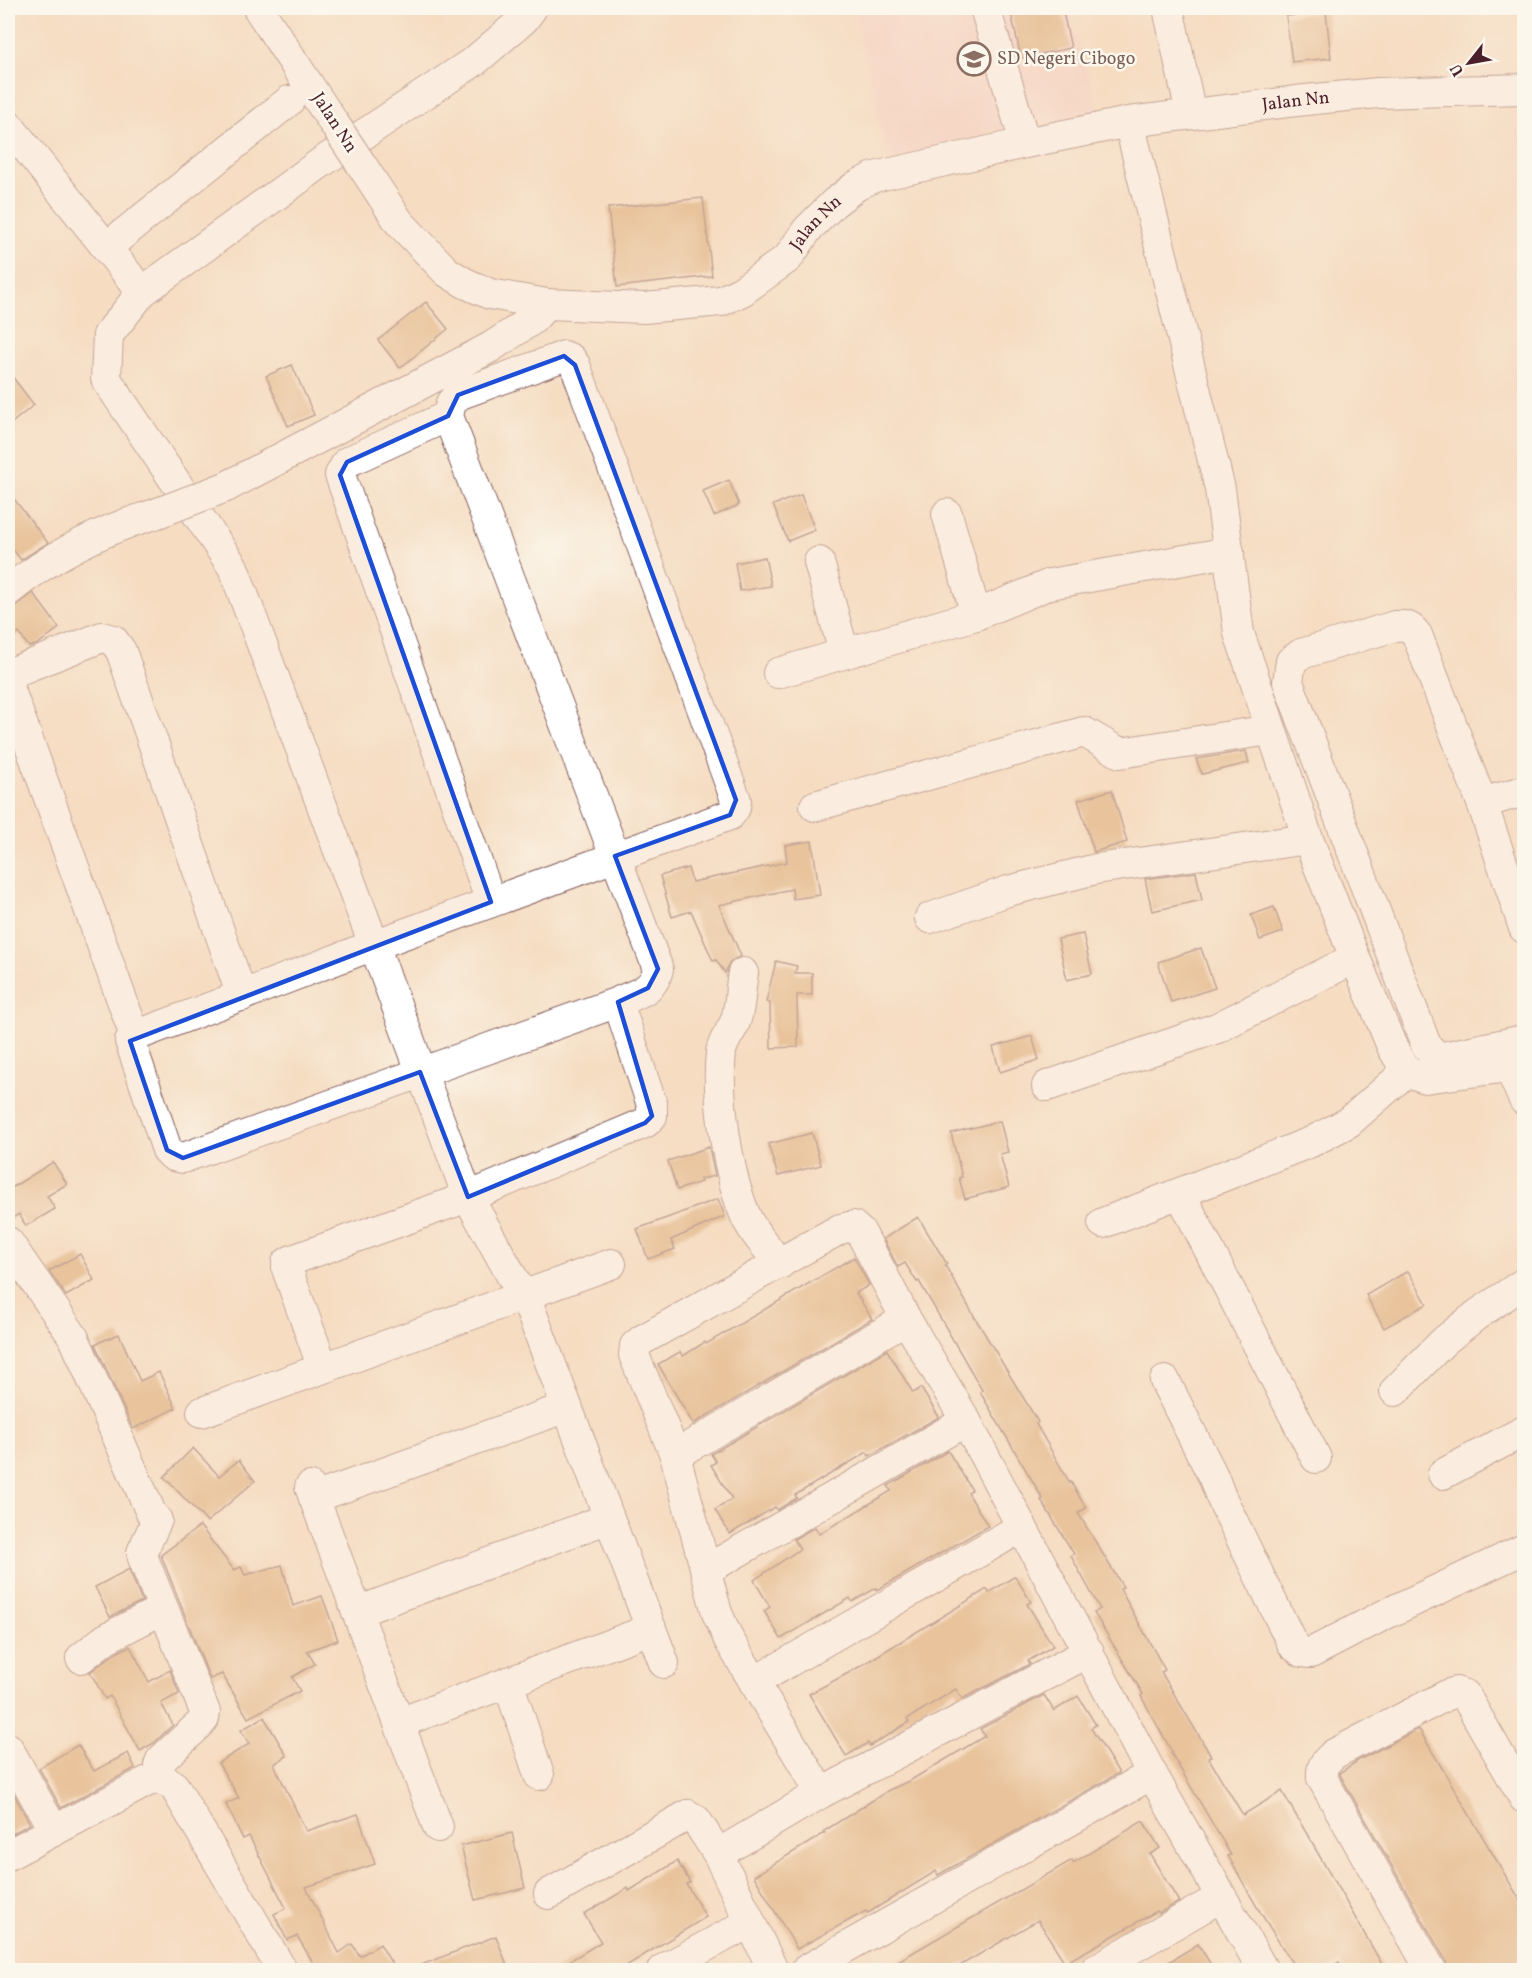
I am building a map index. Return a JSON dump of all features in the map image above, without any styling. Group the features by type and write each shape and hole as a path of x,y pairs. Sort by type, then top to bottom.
{"street":[{"name":"Jalan Nn","path":"258,8 399,222 447,272 490,294 547,304 644,308 721,301 742,291 788,258 807,230 834,202 856,186 874,177 1025,143 1130,122 1378,93 1524,89"},
{"path":"532,8 524,19 476,60 322,162 142,292 108,335 106,379 233,567 468,1197 530,1309 664,1663"},
{"path":"985,8 1025,143"},
{"path":"1168,8 1191,114"},
{"path":"107,247 289,101"},
{"path":"1130,122 1220,489 1239,633 1308,839 1393,1049 1407,1071 1425,1078 1515,1053"},
{"path":"8,125 142,292"},
{"path":"8,591 35,569 94,537 226,487 491,347 532,320 547,304"},
{"path":"374,945 135,1036 130,1041 167,1150 173,1156 183,1158 618,1002 648,988 656,980 658,969 615,856 448,416 451,404 458,395 564,356 571,359 575,365 736,800 735,808 729,815 615,856 374,945"},
{"path":"448,416 347,462 340,475 491,902"},
{"path":"947,514 976,615"},
{"path":"778,673 976,615 1050,584 1230,552"},
{"path":"819,562 844,653"},
{"path":"1515,1053 1443,1057 1436,1056 1426,1045 1288,681 1291,661 1301,654 1395,626 1405,625 1412,629 1417,635 1482,803 1524,927"},
{"path":"135,1036 10,690 10,678 16,671 102,637 113,640 121,651 242,996"},
{"path":"815,806 1084,732 1120,753 1270,730"},
{"path":"1482,803 1524,792"},
{"path":"930,918 1008,891 1096,869 1308,839"},
{"path":"1047,1086 1217,1028 1355,957"},
{"path":"743,973 739,991 739,1009 721,1050 723,1129 736,1185 748,1220 780,1264"},
{"path":"323,1368 287,1269 287,1263 468,1197 645,1123 652,1116 652,1104 618,1002"},
{"path":"1515,1053 1524,1100"},
{"path":"1103,1223 1311,1142 1349,1122 1407,1071"},
{"path":"1180,1193 1316,1458"},
{"path":"821,1793 729,1640 717,1613 675,1455 634,1355 635,1346 840,1229 853,1226 861,1233 906,1319 966,1421 1152,1774 1263,1971"},
{"path":"8,1242 74,1338 136,1482 157,1520 142,1552 205,1712 204,1719 199,1725 161,1760 159,1765 162,1779"},
{"path":"202,1412 611,1264"},
{"path":"1395,1390 1444,1341 1478,1314 1524,1283"},
{"path":"675,1455 906,1319"},
{"path":"1165,1381 1293,1645 1302,1652 1311,1653 1384,1615 1524,1549"},
{"path":"438,1827 311,1493 567,1407"},
{"path":"706,1570 966,1421"},
{"path":"1443,1474 1524,1431"},
{"path":"357,1612 609,1518"},
{"path":"754,1682 1022,1527"},
{"path":"81,1658 105,1639 163,1609"},
{"path":"399,1723 651,1629"},
{"path":"718,1854 821,1793 1089,1652"},
{"path":"508,1682 539,1775"},
{"path":"1431,1971 1322,1778 1325,1762 1334,1754 1424,1706 1456,1692 1465,1695 1524,1798"},
{"path":"8,1748 54,1831"},
{"path":"806,1971 1152,1774"},
{"path":"8,1855 148,1781 162,1779 174,1786 282,1971"},
{"path":"549,1894 688,1815 696,1820 718,1854 773,1971"},
{"path":"1095,1971 1221,1897"},
{"path":"662,1971 749,1923"}],"highlighted area":[{"path":"564,356 575,365 736,800 730,815 615,856 658,969 648,988 618,1002 652,1116 645,1123 468,1197 420,1072 183,1158 167,1150 130,1041 491,902 340,475 347,462 448,416 458,395"}],"shaded area":[{"name":"SD Negeri Cibogo","path":"853,8 1068,8 1099,111 889,164"}],"building":[{"path":"1010,8 1062,8 1071,48 1021,58"},
{"path":"1326,12 1331,58 1292,62 1286,16"},
{"path":"703,198 712,276 617,287 608,208"},
{"path":"426,302 448,329 400,368 378,340"},
{"path":"292,365 314,415 288,426 266,376"},
{"path":"8,371 34,405 8,426"},
{"path":"729,480 739,505 714,516 703,491"},
{"path":"8,491 48,543 21,560 8,543"},
{"path":"801,495 815,530 788,541 773,505"},
{"path":"765,557 771,586 740,591 735,563"},
{"path":"33,593 59,628 38,644 29,647 19,633 8,641 8,612"},
{"path":"1246,751 1249,763 1202,774 1196,759"},
{"path":"1112,790 1127,842 1094,852 1078,800"},
{"path":"812,841 820,895 793,899 792,889 719,905 741,956 730,962 725,973 716,960 713,961 691,911 672,917 660,876 688,868 692,882 787,862 785,845"},
{"path":"1196,872 1202,900 1152,911 1145,879"},
{"path":"1274,907 1283,932 1260,940 1251,915"},
{"path":"1083,934 1092,974 1067,980 1058,939"},
{"path":"1201,948 1215,988 1171,1002 1158,962"},
{"path":"776,961 797,966 795,973 812,973 812,995 797,995 798,1047 771,1048 770,1003 766,1002"},
{"path":"1032,1036 1039,1060 1000,1072 993,1047"},
{"path":"1000,1121 1008,1152 1000,1154 1009,1187 965,1199 951,1133"},
{"path":"812,1133 821,1165 778,1176 768,1144"},
{"path":"709,1147 715,1176 700,1179 701,1182 677,1190 668,1161"},
{"path":"53,1162 67,1184 47,1196 55,1209 26,1226 19,1214 8,1221 8,1190"},
{"path":"718,1199 725,1216 671,1240 675,1249 648,1259 637,1229"},
{"path":"918,1217 1086,1508 1078,1513 1123,1587 1120,1589 1165,1670 1161,1672 1243,1815 1282,1791 1386,1971 1344,1971 1339,1962 1325,1971 1297,1971 1257,1907 1228,1856 1231,1855 1171,1753 1141,1696 1143,1694 1094,1613 1100,1609 1071,1556 1074,1554 1041,1500 1043,1499 980,1392 982,1390 919,1281 917,1282 905,1263 898,1267 883,1239"},
{"path":"80,1254 94,1280 66,1296 49,1271"},
{"path":"854,1257 869,1285 856,1293 872,1319 693,1424 658,1364 680,1352 683,1356 705,1342 706,1344"},
{"path":"1408,1271 1427,1304 1384,1328 1366,1295"},
{"path":"119,1334 140,1381 159,1372 176,1408 133,1429 95,1344"},
{"path":"887,1350 913,1393 921,1388 939,1417 869,1456 867,1452 795,1495 797,1498 777,1510 775,1507 730,1534 715,1510 732,1499 711,1465 716,1462 711,1454"},
{"path":"193,1448 219,1476 239,1460 255,1481 207,1522 164,1477"},
{"path":"948,1451 972,1490 968,1493 988,1526 877,1590 876,1588 852,1602 850,1598 781,1639 764,1611 770,1607 754,1580 800,1549 794,1539 815,1527 819,1534 891,1491 888,1486"},
{"path":"200,1526 234,1570 241,1567 245,1575 282,1565 293,1606 322,1596 338,1640 307,1651 315,1664 292,1677 300,1691 248,1718 222,1674 210,1679 161,1555"},
{"path":"129,1569 142,1601 110,1617 95,1587"},
{"path":"1015,1576 1031,1602 1027,1604 1053,1646 1028,1661 1030,1664 962,1699 956,1689 907,1719 909,1722 870,1746 868,1743 846,1756 809,1694 854,1670 987,1589 989,1593"},
{"path":"130,1646 149,1682 170,1670 179,1694 161,1703 173,1725 154,1743 140,1751 110,1696 105,1699 90,1672 114,1654"},
{"path":"1044,1695 1054,1711 1078,1696 1096,1725 1091,1728 1119,1773 938,1875 936,1871 868,1913 866,1911 797,1949 754,1876 825,1833 824,1831 889,1790 911,1780 985,1736 980,1729"},
{"path":"264,1717 287,1756 274,1764 306,1831 358,1814 375,1864 306,1887 339,1953 352,1944 360,1956 380,1944 396,1971 315,1971 317,1969 297,1936 287,1940 274,1914 286,1908 249,1836 243,1839 226,1804 239,1798 218,1763 249,1744 241,1730"},
{"path":"1419,1729 1524,1907 1524,1971 1448,1971 1446,1961 1339,1773"},
{"path":"78,1745 94,1771 128,1753 135,1768 61,1808 39,1768"},
{"path":"8,1786 30,1824 8,1836"},
{"path":"1143,1821 1160,1848 1150,1854 1179,1902 1159,1913 1157,1911 1065,1963 1038,1920 951,1971 881,1971 1072,1860 1073,1863"},
{"path":"512,1833 525,1888 475,1900 461,1846"},
{"path":"677,1861 690,1882 686,1884 706,1917 618,1971 553,1971 601,1942 584,1914 628,1888 629,1891"},
{"path":"496,1936 509,1971 411,1971 411,1969"},
{"path":"1198,1944 1215,1971 1154,1971"}],"place":[{"name":"SD Negeri Cibogo","path":"974,59"}]}
